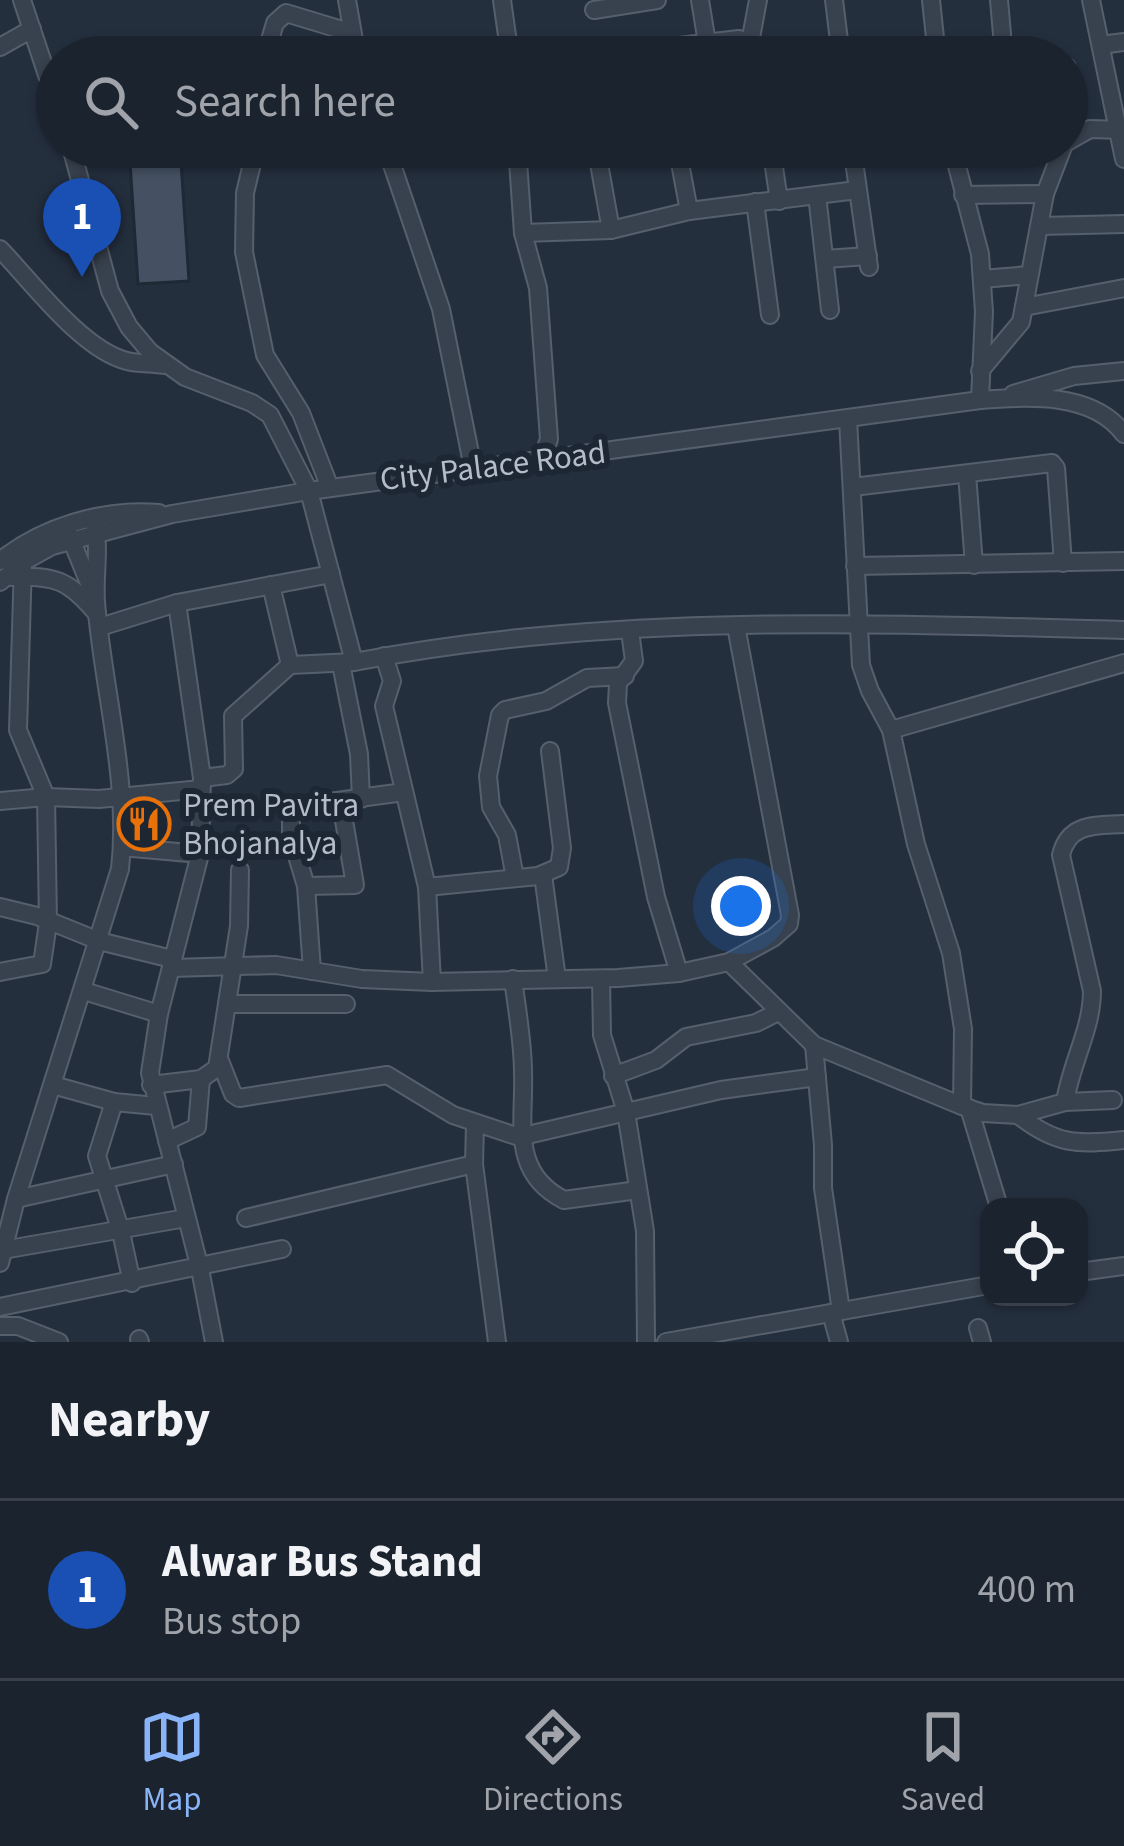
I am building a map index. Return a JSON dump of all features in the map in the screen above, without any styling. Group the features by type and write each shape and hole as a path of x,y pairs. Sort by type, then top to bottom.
{"street":[{"path":"22,0 36,41"},
{"path":"347,0 353,36"},
{"path":"502,0 507,36"},
{"path":"594,10 657,0"},
{"path":"700,0 706,36"},
{"path":"754,36 758,0"},
{"path":"834,0 838,36"},
{"path":"931,0 935,36"},
{"path":"999,0 1002,36"},
{"path":"1091,0 1122,129 1124,159"},
{"path":"271,36 279,7 352,33"},
{"path":"0,47 32,29"},
{"path":"1101,45 1124,42"},
{"path":"1088,130 1122,129"},
{"path":"77,168 110,291 139,340 165,365 200,386 262,409 276,426 309,491 347,663 361,799"},
{"path":"251,168 245,193 244,252 265,355 301,413 330,488"},
{"path":"393,168 441,309 472,468"},
{"path":"518,168 523,233 538,288 549,439 542,460"},
{"path":"600,168 611,230"},
{"path":"681,168 689,211"},
{"path":"774,168 778,201"},
{"path":"824,259 868,261 854,168"},
{"path":"957,168 982,279 980,400"},
{"path":"979,372 1015,332 1045,194 1056,168"},
{"path":"523,233 611,230 689,211 857,190"},
{"path":"963,195 1045,194"},
{"path":"817,195 830,310"},
{"path":"755,202 770,315"},
{"path":"1040,226 1124,224"},
{"path":"0,249 72,324 106,352 125,361 165,365"},
{"path":"982,279 1029,275"},
{"path":"1024,307 1124,288"},
{"name":"City Palace Road","path":"1001,398 1074,376 1124,371"},
{"name":"City Palace Road","path":"68,532 140,511 172,514 472,468 1001,398 1117,412 1124,434"},
{"path":"848,419 863,676 891,730 916,844 955,968 963,1029 965,1107 996,1198"},
{"path":"853,487 1052,463 1063,562"},
{"path":"967,474 974,566"},
{"path":"95,526 98,614 120,796 120,869 2,1256 186,1218"},
{"path":"10,572 68,532 98,614"},
{"path":"856,566 1124,561"},
{"path":"10,572 68,583 98,614"},
{"path":"0,972 42,964 48,923 46,797 18,730 10,572"},
{"path":"98,614 331,574"},
{"path":"271,585 290,665"},
{"path":"177,603 201,784 200,854 159,1014 151,1085 200,1268 214,1342"},
{"path":"0,801 99,800 201,784 227,775 234,770 233,716 290,665 347,663 500,639 736,626 859,623 1124,630"},
{"path":"0,907 172,964 276,965 362,979 601,979 679,973 730,962 782,932 790,915 736,626"},
{"path":"630,631 634,661 616,693 623,744 656,897 679,973"},
{"path":"384,656 392,681 384,706 427,886 432,982"},
{"path":"891,730 1124,663"},
{"path":"515,878 507,835 491,807 488,776 500,715 546,701 587,678 625,676"},
{"path":"427,886 543,875 559,867 562,848 550,752"},
{"path":"312,971 306,886 291,836 290,815 307,805 404,793"},
{"path":"306,886 355,885 340,803"},
{"path":"1065,1102 1092,1012 1092,991 1061,855 1070,834 1078,829 1124,824"},
{"path":"122,847 200,854"},
{"path":"151,1085 201,1079 213,1074 220,1061 235,966 241,870"},
{"path":"543,875 557,979"},
{"path":"730,962 814,1045 965,1107 1018,1115 1065,1102 1113,1100"},
{"path":"513,979 524,1080 519,1137 542,1184 564,1199 638,1190"},
{"path":"601,979 602,1035 626,1112 645,1231 646,1342"},
{"path":"84,991 159,1014"},
{"path":"229,1004 346,1004"},
{"path":"613,1076 656,1060 686,1036 756,1023 778,1012"},
{"path":"814,1045 839,1342"},
{"path":"220,1061 239,1098 388,1075 475,1125 519,1137 722,1090 817,1077"},
{"path":"167,1141 197,1127 201,1079"},
{"path":"53,1085 114,1102 157,1106"},
{"path":"114,1102 97,1156 133,1282"},
{"path":"1018,1115 1040,1132 1069,1142 1124,1140"},
{"path":"475,1125 474,1164 497,1342"},
{"path":"16,1199 174,1164"},
{"path":"246,1218 474,1164"},
{"path":"0,1184 23,1179"},
{"path":"0,1307 282,1249"},
{"path":"1088,1271 1124,1266"},
{"path":"666,1342 766,1335 836,1312 980,1288"},
{"path":"0,1326 19,1326 59,1342"}],"building":[{"path":"130,168 181,168 189,281 138,284"}],"place":[{"name":"Alwar Bus Stand","path":"82,277"},
{"name":"Prem Pavitra Bhojanalya","path":"144,824"}]}
